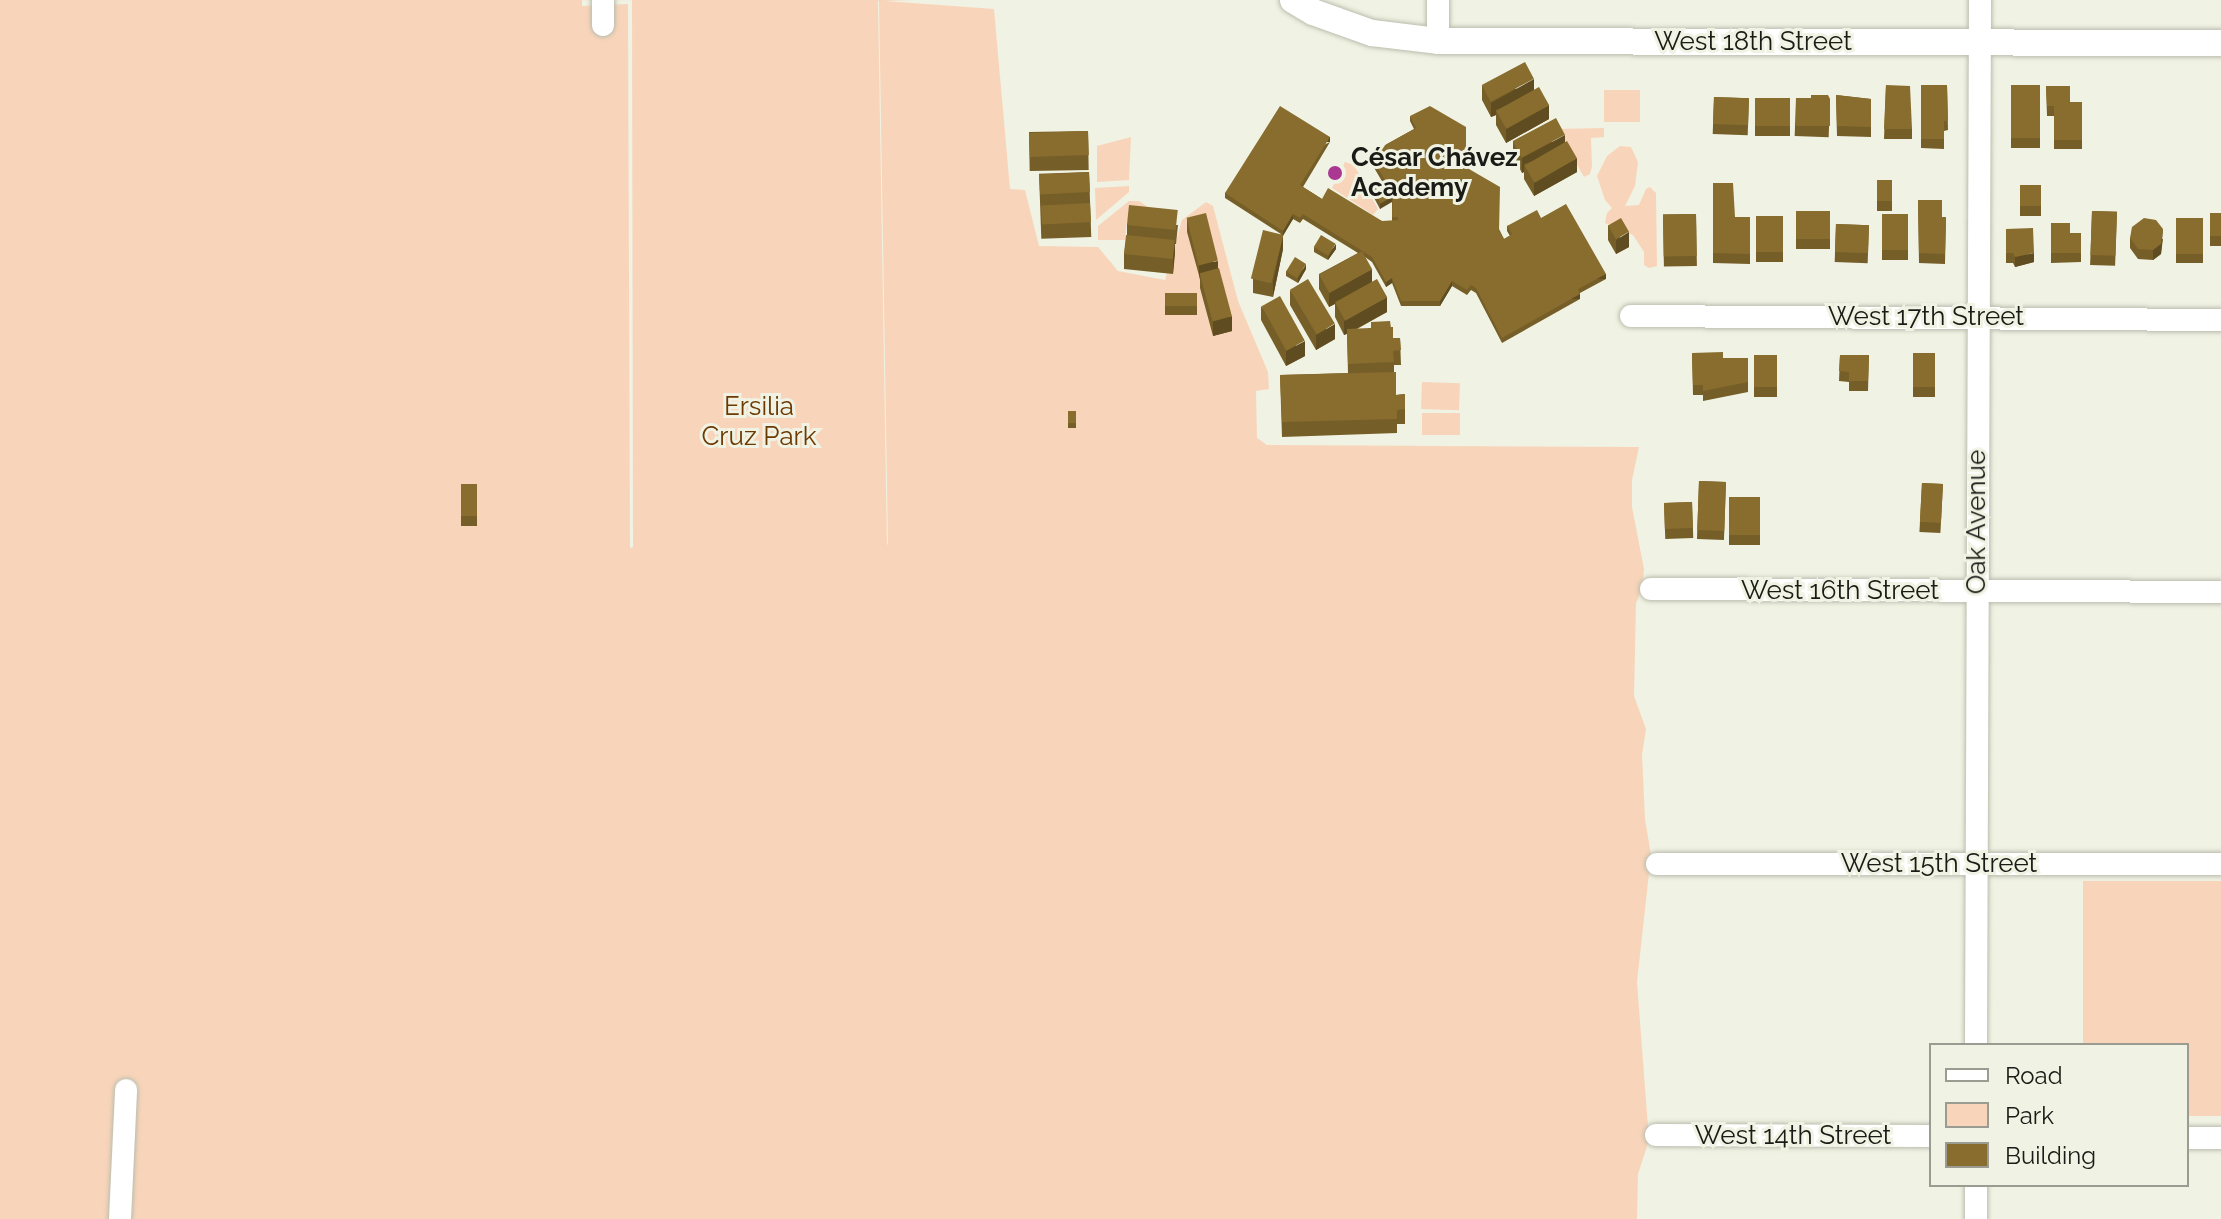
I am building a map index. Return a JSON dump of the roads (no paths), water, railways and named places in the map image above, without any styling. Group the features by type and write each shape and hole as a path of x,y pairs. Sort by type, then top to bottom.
{"street":[{"path":"603,0 603,25"},
{"name":"West 18th Street","path":"1293,0 1342,24 1372,33 1438,41 2221,43"},
{"path":"1438,0 1438,41"},
{"name":"Oak Avenue","path":"1976,1043 1980,0"},
{"name":"West 17th Street","path":"1631,316 2221,320"},
{"name":"West 16th Street","path":"1651,589 2221,592"},
{"name":"West 15th Street","path":"1657,864 2221,864"},
{"path":"120,1219 126,1090"},
{"name":"West 14th Street","path":"1656,1135 1929,1136"},
{"path":"2189,1138 2221,1138"},
{"path":"1976,1187 1976,1219"}],"place":[{"name":"César Chávez Academy","path":"1335,173"}],"park label":[{"name":"Ersilia Cruz Park","path":"759,422"}]}
